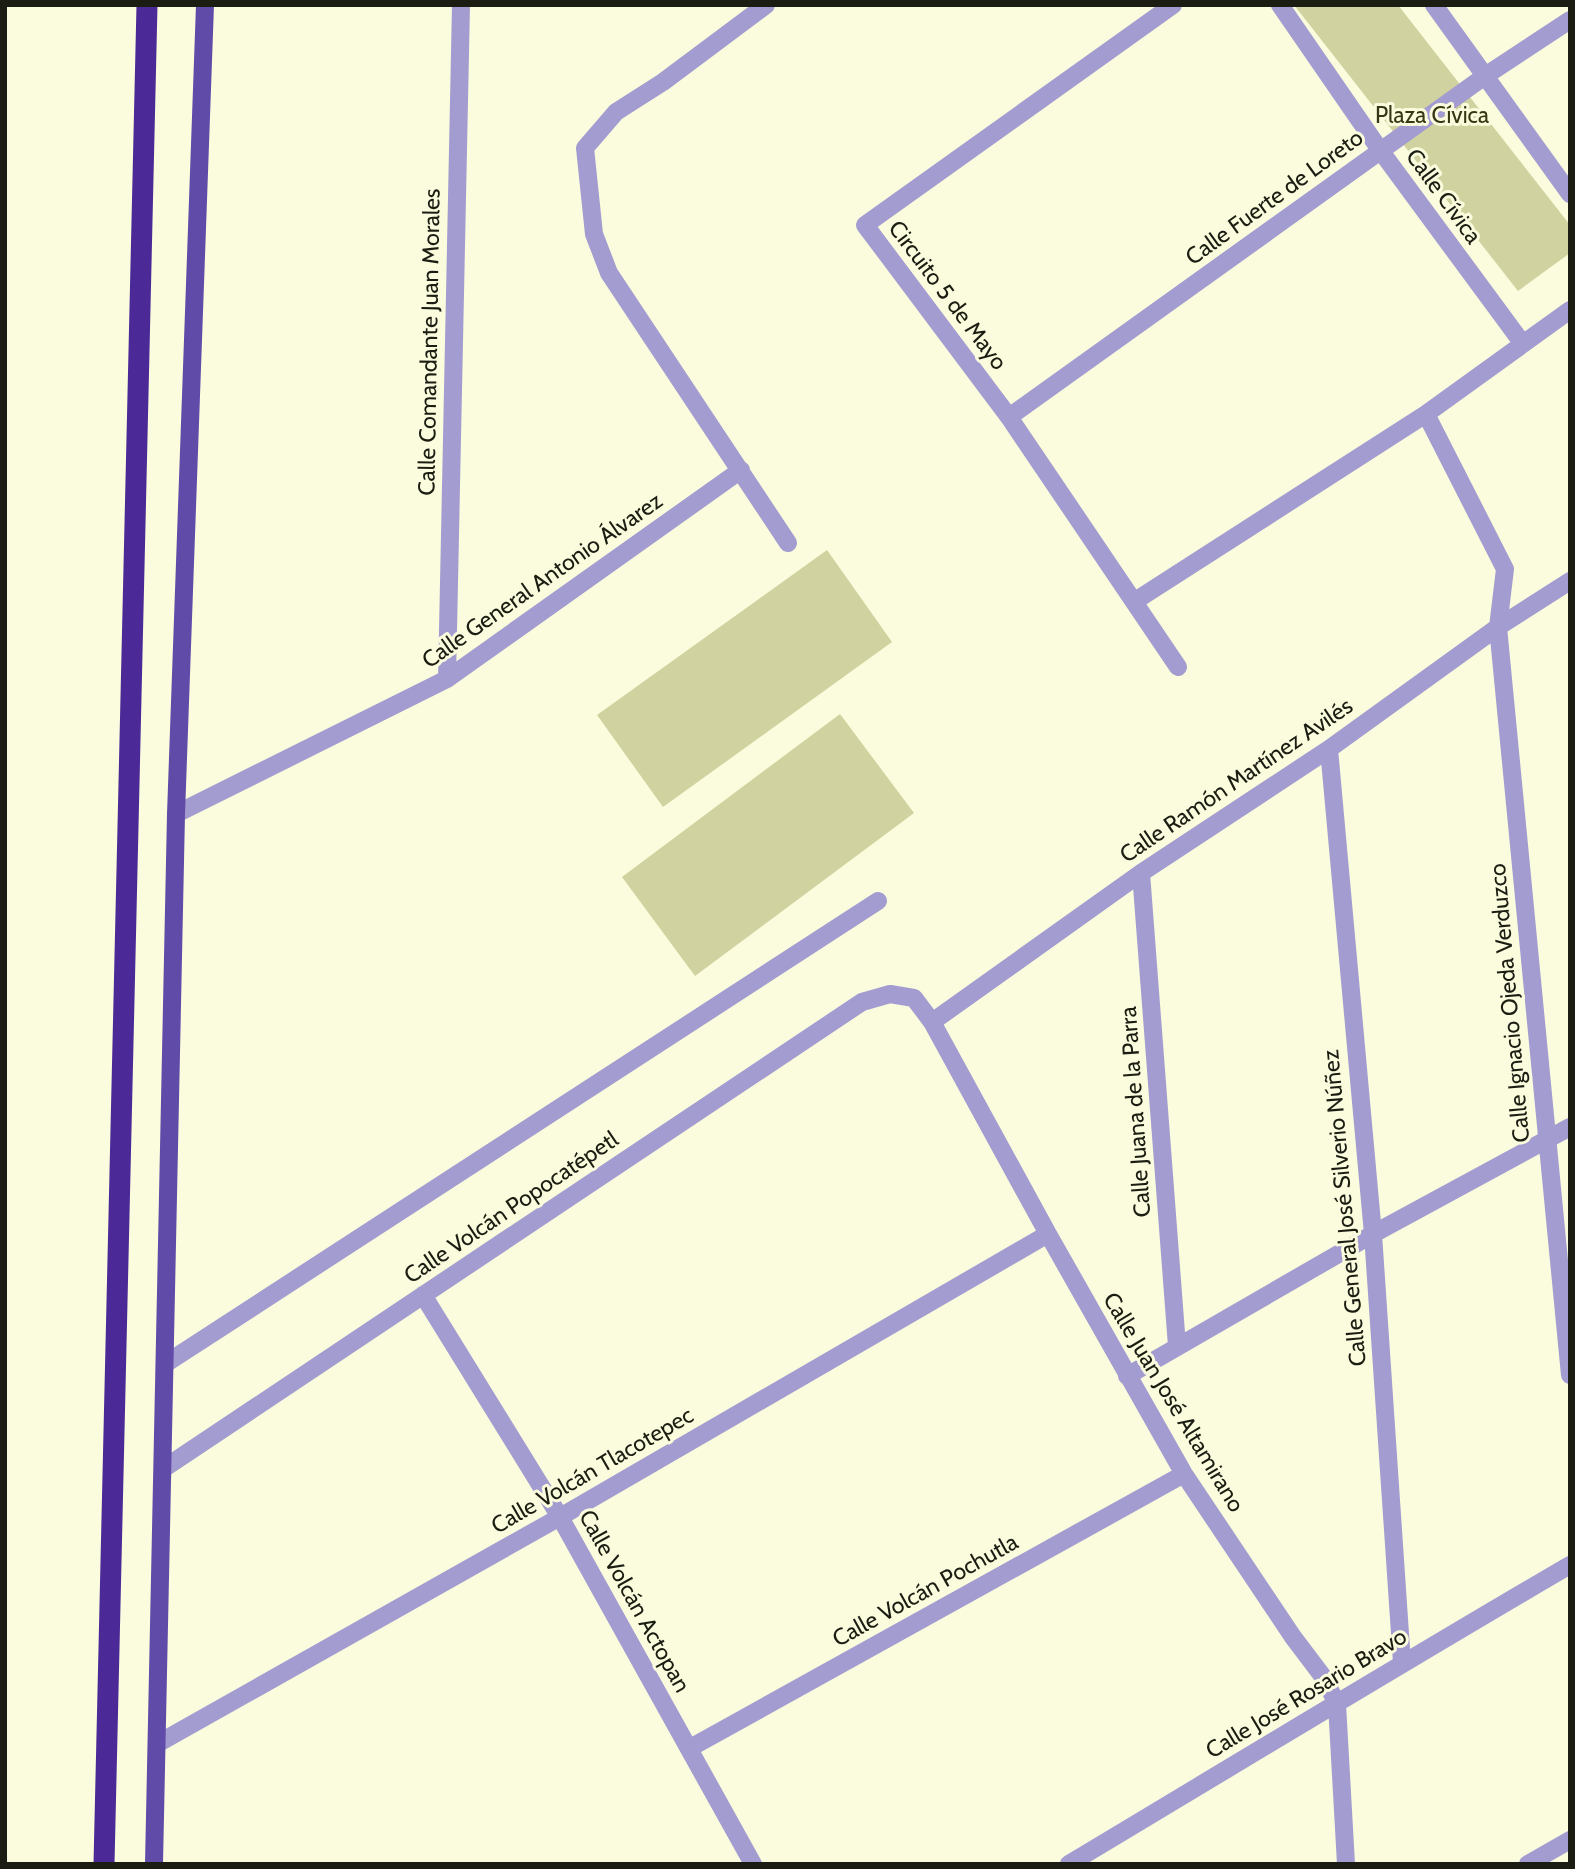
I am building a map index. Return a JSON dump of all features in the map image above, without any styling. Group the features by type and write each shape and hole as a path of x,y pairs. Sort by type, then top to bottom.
{"highway":[{"path":"104,1864 147,5"}],"main road":[{"path":"154,1864 176,814 205,5"}],"street":[{"name":"Calle Comandante Juan Morales","path":"447,679 461,5"},
{"path":"766,5 663,82 616,112 585,148 594,234 609,273 788,543"},
{"name":"Circuito 5 de Mayo","path":"1173,5 865,225 1009,417 1178,667"},
{"name":"Calle Cívica","path":"1280,5 1380,150 1523,344"},
{"path":"1434,5 1570,194"},
{"name":"Calle Fuerte de Loreto","path":"1009,417 1380,150 1570,20"},
{"path":"1135,601 1426,414 1570,310"},
{"name":"Calle Ignacio Ojeda Verduzco","path":"1426,414 1505,569 1498,627 1570,1374"},
{"name":"Calle General Antonio Álvarez","path":"176,814 447,679 741,470"},
{"name":"Calle Ramón Martínez Avilés","path":"932,1022 1141,873 1329,749 1498,627 1570,581"},
{"name":"Calle General José Silverio Núñez","path":"1329,749 1373,1234 1402,1663"},
{"name":"Calle Juana de la Parra","path":"1141,873 1177,1346"},
{"path":"165,1364 878,901"},
{"name":"Calle Juan José Altamirano","path":"890,994 914,998 932,1022 1184,1474 1293,1637 1324,1678 1337,1704 1346,1864"},
{"name":"Calle Volcán Popocatépetl","path":"163,1469 862,1002 890,994"},
{"path":"1127,1376 1373,1234 1570,1127"},
{"name":"Calle Volcán Tlacotepec","path":"157,1744 560,1517 1048,1234"},
{"name":"Calle Volcán Actopan","path":"424,1295 560,1517 753,1864"},
{"name":"Calle Volcán Pochutla","path":"690,1748 1184,1474"},
{"name":"Calle José Rosario Bravo","path":"1069,1864 1570,1565"},
{"path":"1528,1864 1570,1840"}],"green space":[{"name":"Plaza Cívica","path":"1294,5 1398,5 1570,225 1570,253 1518,291"},
{"path":"827,550 892,642 663,807 597,715"},
{"path":"840,714 914,813 695,976 622,877"}]}
